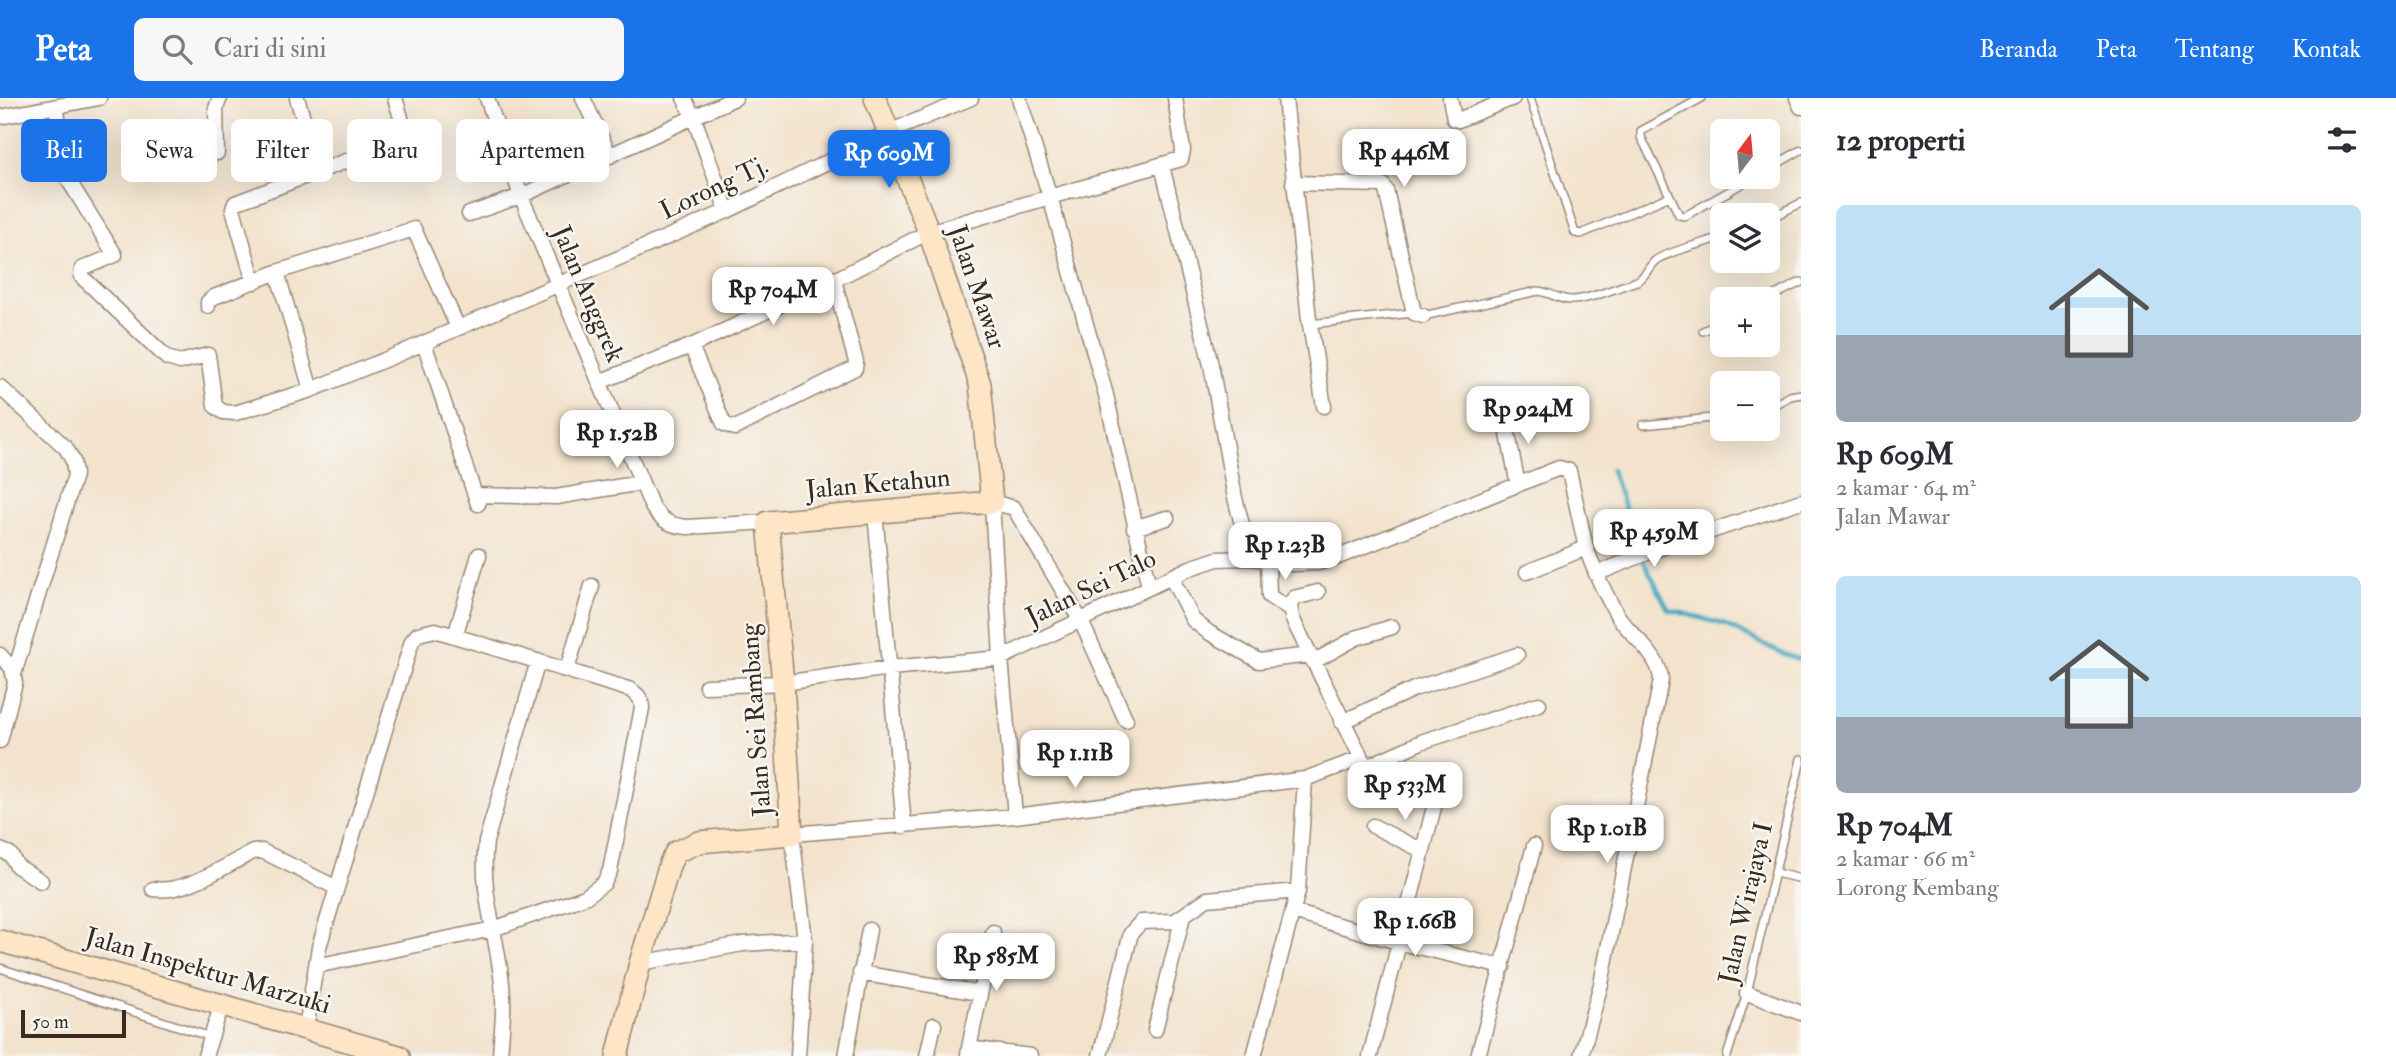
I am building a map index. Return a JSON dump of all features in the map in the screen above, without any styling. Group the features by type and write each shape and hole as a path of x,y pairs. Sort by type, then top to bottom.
{"street":[{"path":"0,117 99,98"},
{"path":"216,119 216,108 220,98"},
{"path":"297,98 303,119"},
{"path":"333,165 397,148 401,144 404,134 395,98"},
{"name":"Jalan Anggrek","path":"487,98 521,196 652,508 658,516 675,526 768,522"},
{"path":"583,98 610,156"},
{"path":"684,98 694,118 727,211"},
{"path":"469,214 521,196 735,98"},
{"name":"Jalan Mawar","path":"875,98 929,232 980,384 992,502"},
{"name":"Lorong Tj.","path":"57,107 61,154 69,181 116,256 82,269 81,276 167,358 180,362 208,355 215,406 223,412 235,413 311,390 424,343 727,211 889,132 971,98"},
{"path":"1019,98 1106,395 1149,587"},
{"path":"599,383 691,346 834,280 929,232 1181,159 1184,153 1175,98"},
{"path":"1285,98 1310,324 1324,406"},
{"path":"1450,98 1454,119 1458,120 1513,98"},
{"path":"1797,98 1801,107"},
{"path":"1162,166 1211,365 1235,498 1251,558"},
{"path":"254,282 233,209 235,203 288,182"},
{"path":"1293,183 1383,185 1418,314"},
{"path":"208,306 208,302 214,297 277,272 414,229 458,328"},
{"path":"277,272 311,390"},
{"path":"691,346 724,424 735,428 855,369 856,362 834,280"},
{"path":"424,343 477,500 556,497 641,483"},
{"path":"0,387 66,448 74,461 75,475 14,674"},
{"path":"1504,414 1518,485"},
{"name":"Jalan Sei Talo","path":"706,686 783,683 890,668 1001,658 1190,568 1217,559 1251,558 1292,564 1318,563 1559,468 1567,469 1586,548 1596,574 1617,615 1657,664 1661,680 1601,984 1581,1056"},
{"path":"1596,574 1652,551 1801,501"},
{"path":"1015,816 1001,658 992,502 1014,508 1081,621 1126,720"},
{"name":"Jalan Ketahun","path":"768,522 992,502"},
{"path":"875,513 904,826"},
{"path":"1134,528 1167,518"},
{"name":"Jalan Sei Rambang","path":"617,1056 640,963 670,863 676,852 699,842 792,834 783,683 768,522"},
{"path":"1527,572 1586,548"},
{"path":"455,636 479,555"},
{"path":"1268,560 1269,596 1290,610 1342,722 1381,797"},
{"path":"1171,577 1199,627 1259,661 1311,658 1356,638 1392,627"},
{"path":"567,670 592,586"},
{"path":"1290,610 1294,598 1318,592"},
{"path":"306,1028 319,947 412,641 418,634 435,630 631,690 642,701 610,871 604,883 585,897 493,929 316,966"},
{"path":"1342,722 1414,689 1517,654"},
{"path":"0,655 12,668 15,683 0,741"},
{"path":"500,1056 503,996 484,886 486,842 538,661"},
{"path":"798,1056 805,940 792,834 1015,816 1305,779 1364,763 1539,704"},
{"path":"1370,1056 1401,943 1421,850 1441,776"},
{"path":"1254,1056 1298,891 1305,779"},
{"path":"1373,827 1421,850"},
{"path":"1478,1056 1534,846"},
{"path":"0,850 10,854 17,866 41,881"},
{"path":"153,889 164,891 182,887 253,852 262,851 337,888"},
{"path":"1100,1056 1133,928 1141,922 1168,922 1183,916 1207,900 1298,891"},
{"path":"1293,912 1401,943 1503,967"},
{"path":"1155,1030 1183,916"},
{"path":"846,1056 869,930"},
{"path":"993,932 968,1052 1030,1056"},
{"path":"640,963 743,944 805,940"},
{"name":"Jalan Inspektur Marzuki","path":"0,941 306,1028 345,1048 400,1056"},
{"path":"860,973 979,993"},
{"path":"1747,993 1801,1013"},
{"path":"205,1056 222,1004"},
{"path":"927,1056 934,1025"}],"lane":[{"path":"1530,98 1575,233 1581,234 1670,196"},
{"path":"1702,98 1641,131 1641,137 1679,215 1685,216 1733,189"},
{"path":"1780,162 1801,150"},
{"path":"1780,213 1801,203"},
{"path":"1310,324 1418,314 1538,290 1548,291 1563,299 1576,300 1637,281 1651,264 1661,257 1710,241"},
{"path":"1780,292 1801,282"},
{"path":"1703,331 1710,328"},
{"path":"1780,401 1801,394"},
{"path":"1643,425 1710,418"},
{"name":"Jalan Wirajaya I","path":"1727,1056 1747,993 1801,759"},
{"path":"1776,873 1801,879"},
{"path":"0,968 211,1037"}],"waterway":[{"path":"1611,470 1641,552"},
{"path":"1643,560 1668,609 1726,625 1781,653 1801,660"}]}
